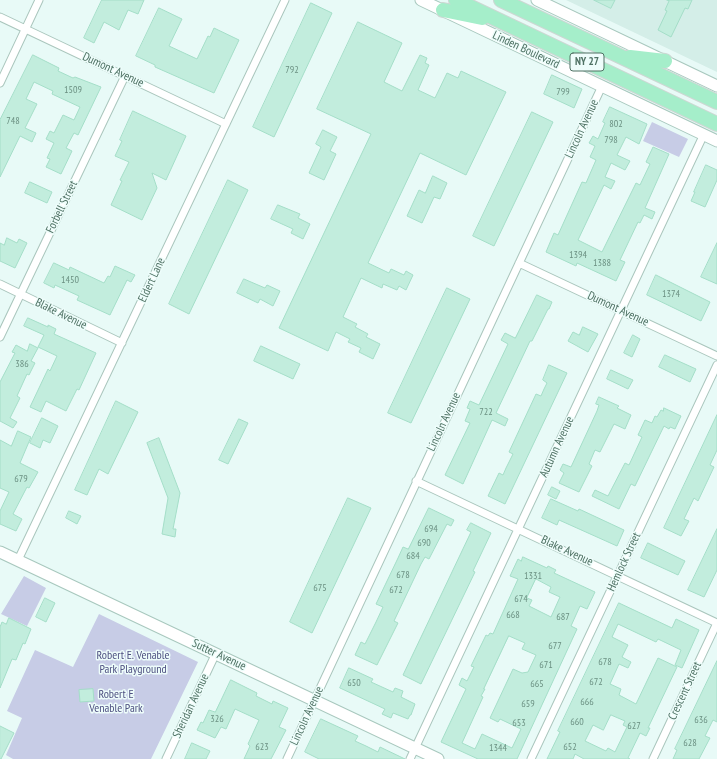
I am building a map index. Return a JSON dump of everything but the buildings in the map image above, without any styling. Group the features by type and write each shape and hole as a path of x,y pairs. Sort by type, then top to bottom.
{"highway":[{"name":"Linden Boulevard","path":"456,0 717,124"},
{"name":"NY 27","path":"501,0 717,102"},
{"path":"443,10 505,23"},
{"path":"617,55 665,61"},
{"path":"704,118 711,131"}],"street":[{"path":"0,83 39,0"},
{"name":"Eldert Lane","path":"18,560 285,0"},
{"name":"Linden Boulevard","path":"421,0 602,86 711,131 717,140"},
{"path":"537,0 717,86"},
{"name":"Dumont Avenue","path":"0,17 226,124"},
{"name":"Forbell Street","path":"0,337 125,76"},
{"name":"Lincoln Avenue","path":"287,759 602,86"},
{"name":"Autumn Avenue","path":"410,759 621,311 711,131"},
{"name":"Dumont Avenue","path":"519,263 717,356"},
{"name":"Blake Avenue","path":"0,284 122,343"},
{"name":"Hemlock Street","path":"531,759 717,365"},
{"name":"Blake Avenue","path":"416,481 519,528 717,623"},
{"name":"Sutter Avenue","path":"0,552 438,759"},
{"name":"Crescent Street","path":"653,759 717,623"},
{"name":"Sheridan Avenue","path":"166,759 216,653"}],"shaded area":[{"path":"566,0 717,0 717,72"}],"green space":[{"path":"652,122 688,139 679,157 643,141"},
{"path":"24,576 46,588 27,626 1,614"},
{"name":"Robert E Venable Park","path":"99,614 198,662 151,759 13,759 6,755 22,718 7,711 35,650 73,667"}],"park label":[{"name":"Robert E. Venable Park Playground","path":"133,663"}]}
